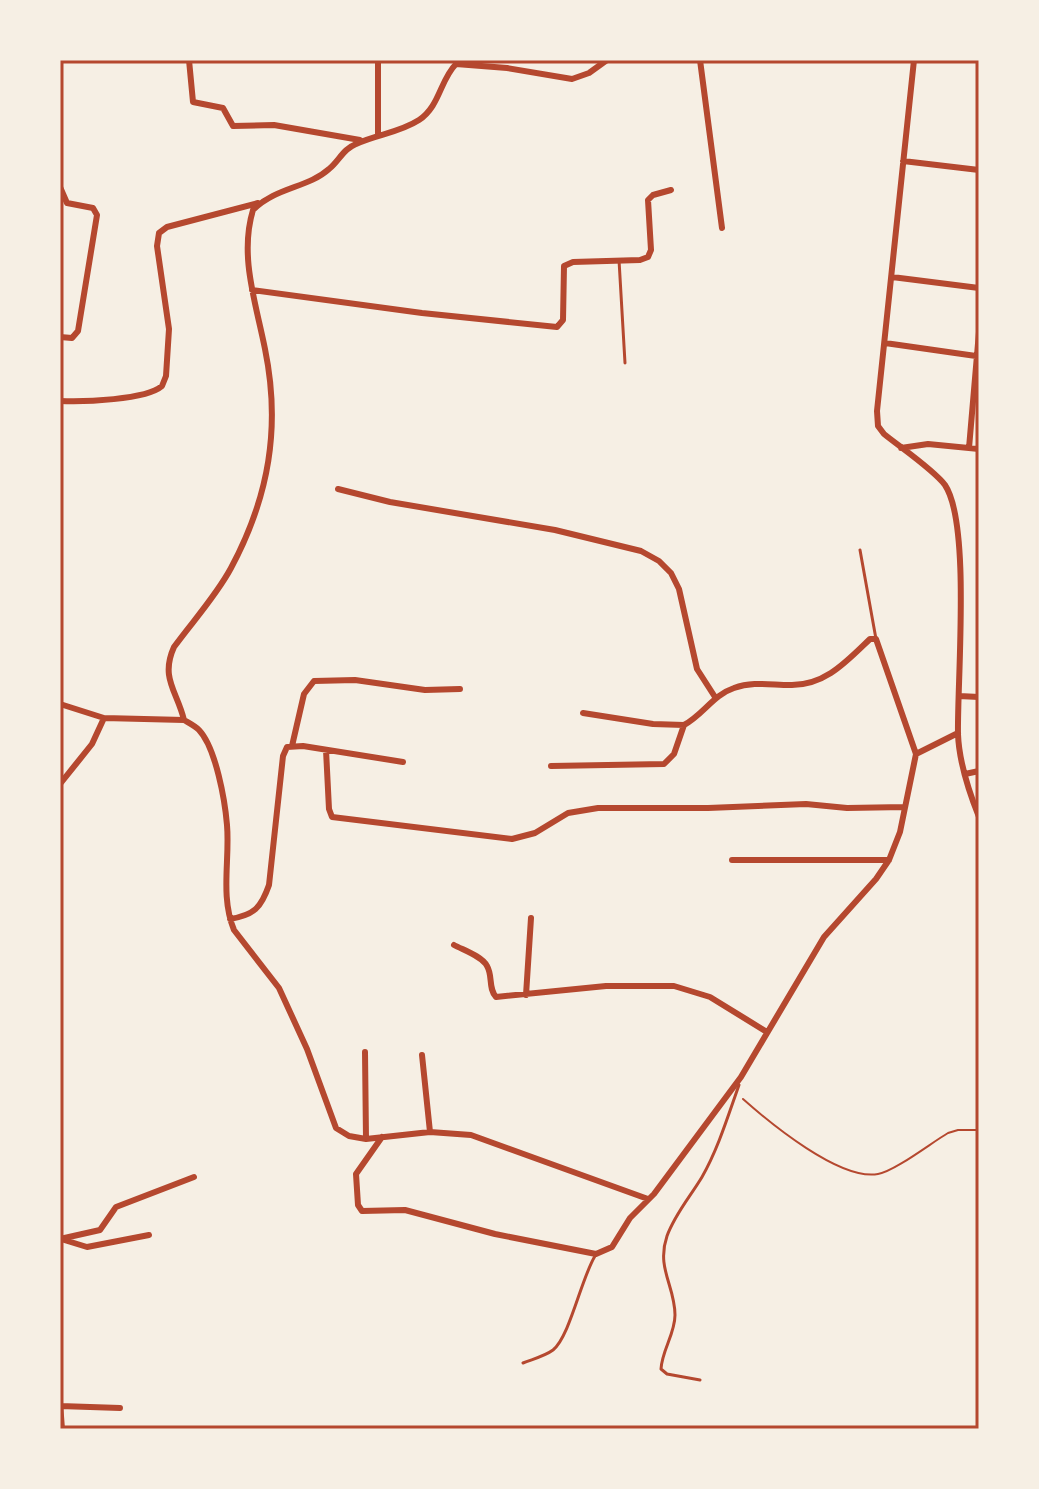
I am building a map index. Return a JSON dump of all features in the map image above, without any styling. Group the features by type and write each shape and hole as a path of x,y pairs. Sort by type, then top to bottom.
{"street":[{"path":"189,60 193,102 223,108 233,126 274,125 364,141"},
{"path":"378,60 378,136"},
{"path":"700,60 722,228"},
{"path":"914,60 877,411 878,426 944,483 952,498 960,585 958,733 965,774 979,817"},
{"path":"184,720 168,675 168,661 174,647 231,568 266,485 272,449 272,404 266,352 252,290 248,238 253,210 276,193 324,174 347,148 403,129 429,112 457,62 572,79 589,73 605,61"},
{"path":"903,161 979,170"},
{"path":"60,187 67,203 93,208 97,215 78,331 72,338 60,337"},
{"path":"252,290 557,327 563,320 564,266 573,262 648,257 651,250 648,200 653,195 671,190"},
{"path":"60,401 94,401 151,393 162,386 170,342 157,246 159,233 167,227 261,202"},
{"path":"892,277 979,288"},
{"path":"969,448 979,332"},
{"path":"885,343 976,356"},
{"path":"901,448 928,444 979,449"},
{"path":"338,489 390,502 555,530 641,551 659,561 671,573 679,589 697,669 715,697"},
{"path":"382,1137 356,1174 358,1205 362,1211 405,1210 495,1234 596,1254 612,1247 630,1218 662,1184 741,1077 824,937 889,860 900,832 916,754 876,639 870,639 839,668 812,682 795,685 750,684 715,697 684,725 674,754 664,764 551,766"},
{"path":"292,746 304,694 314,681 355,680 425,690 460,689"},
{"path":"959,696 979,697"},
{"path":"60,704 104,718 184,720 201,732 208,745 224,800 230,919 234,930 279,988 336,1128 349,1136 366,1139 430,1132 471,1135 648,1199"},
{"path":"583,713 653,724 684,725"},
{"path":"60,784 92,744 104,718"},
{"path":"916,754 958,733"},
{"path":"230,919 254,913 265,899 272,874 284,750 292,746 403,762"},
{"path":"326,750 332,817 492,837 523,838 568,813 598,808 806,804 847,808 905,807"},
{"path":"965,774 979,771"},
{"path":"732,860 889,860"},
{"path":"526,995 531,918"},
{"path":"454,945 489,967 493,995 526,995 606,986 685,988 710,997 767,1032"},
{"path":"365,1052 366,1139"},
{"path":"422,1055 430,1132"},
{"path":"60,1239 100,1230 116,1207 194,1177"},
{"path":"60,1239 87,1247 149,1235"},
{"path":"62,1429 60,1405 120,1408"}],"lane":[{"path":"619,260 625,363"},
{"path":"860,550 876,639"},
{"path":"700,1380 667,1374 661,1369 675,1311 665,1275 664,1250 676,1218 714,1151 741,1077"},
{"path":"523,1363 547,1354 560,1343 585,1272 596,1254"}],"path":[{"path":"736,1093 765,1118 823,1158 875,1175 886,1172 948,1133 979,1130"}]}
